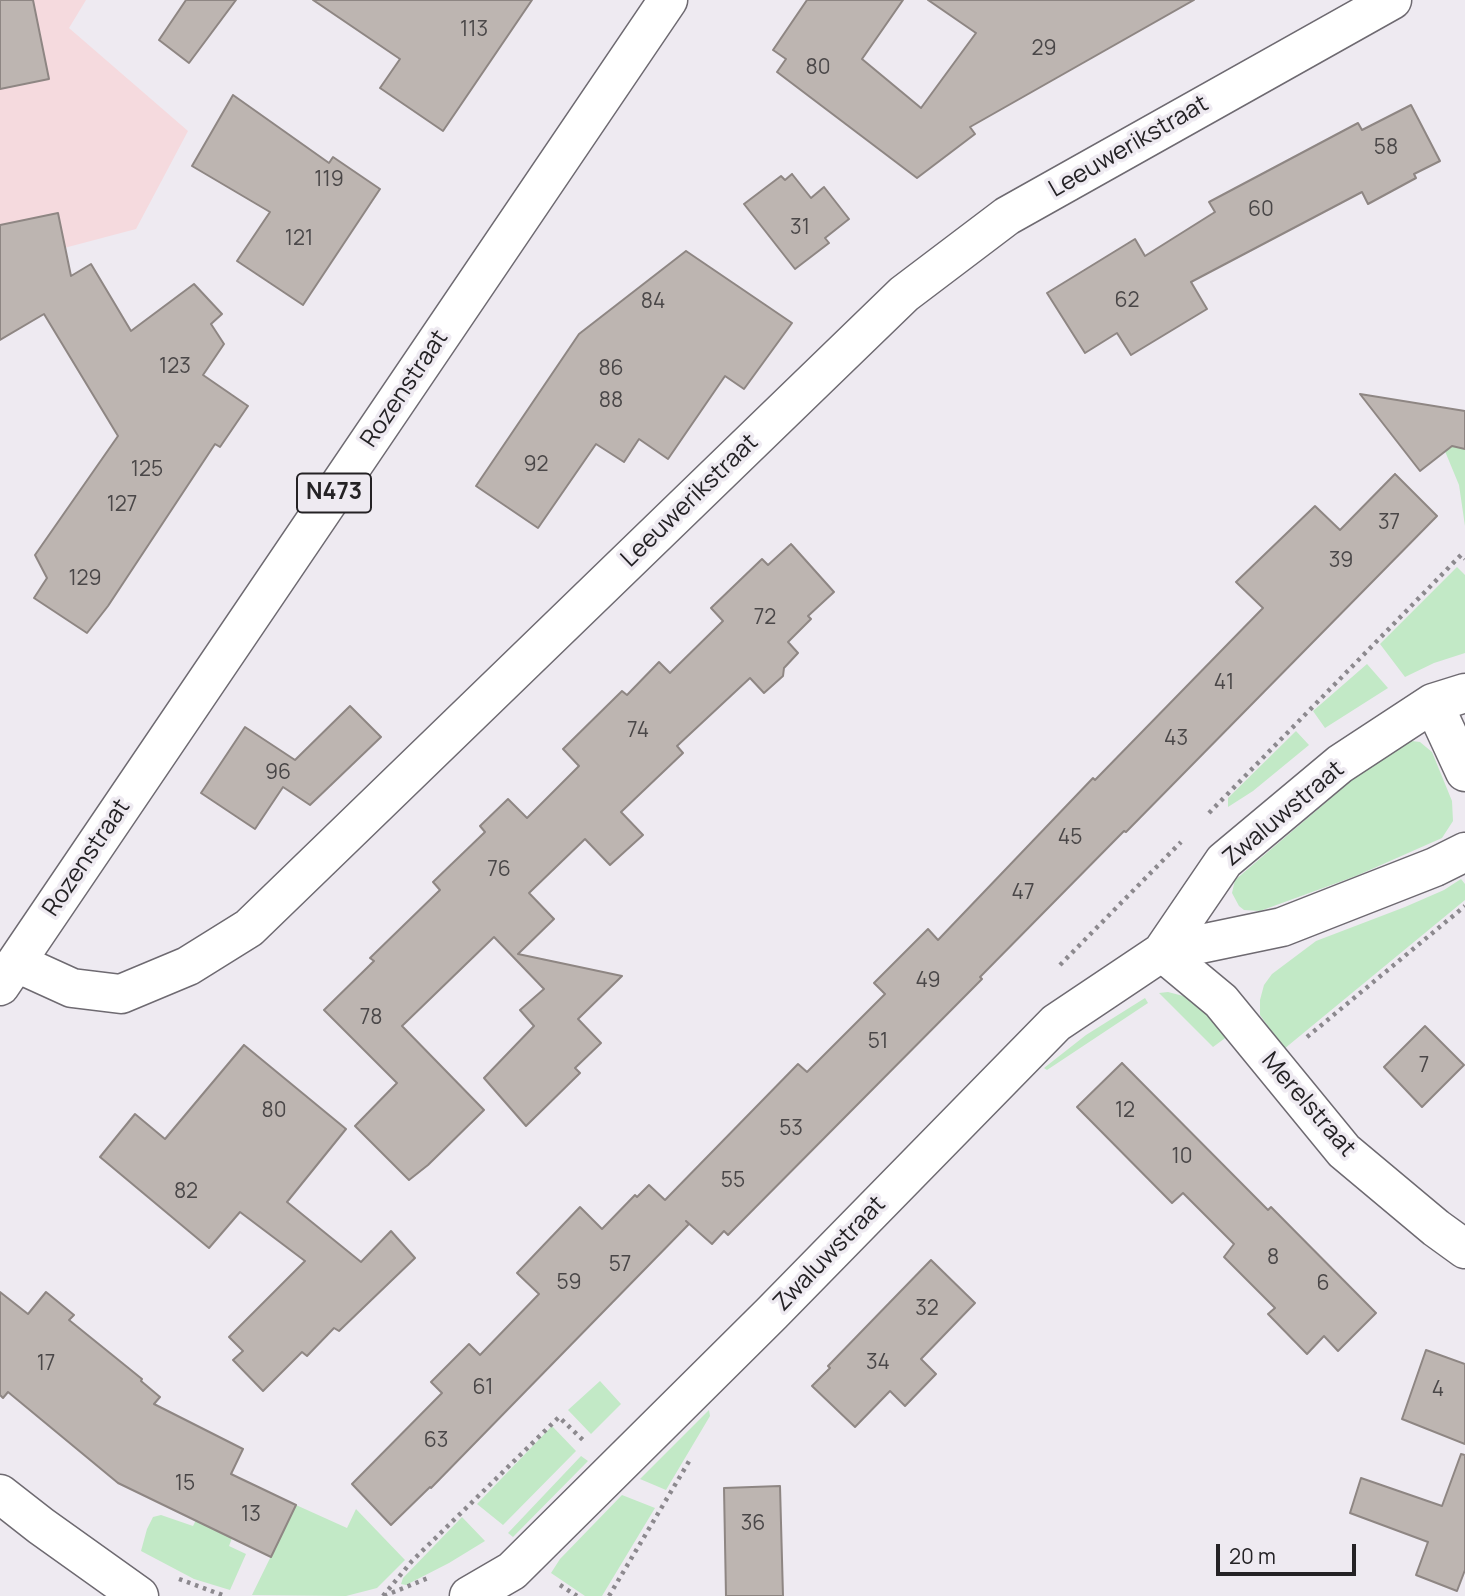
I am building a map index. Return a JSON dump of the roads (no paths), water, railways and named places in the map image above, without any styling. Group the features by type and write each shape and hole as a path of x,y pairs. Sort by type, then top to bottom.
{"street":[{"name":"Rozenstraat","path":"8,974 668,0"},
{"name":"Leeuwerikstraat","path":"8,974 72,988 121,994 188,967 249,928 904,295 1007,216 1392,0"},
{"name":"Zwaluwstraat","path":"469,1596 512,1571 772,1313 1056,1023 1162,952 1224,861 1340,764 1449,698 1465,772"},
{"name":"Zwaluwstraat","path":"1162,952 1282,927 1435,867 1465,852"},
{"name":"Merelstraat","path":"1162,952 1222,1001 1344,1151 1465,1249"},
{"path":"0,1494 41,1527 138,1596"}]}
